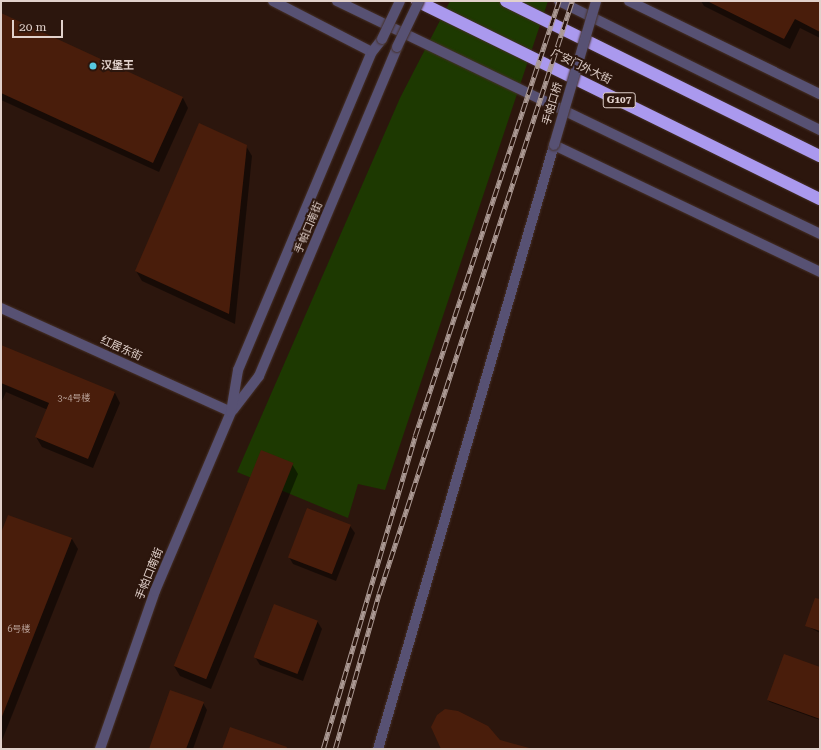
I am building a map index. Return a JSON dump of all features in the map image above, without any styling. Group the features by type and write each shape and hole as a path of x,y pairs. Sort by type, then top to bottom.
{"highway":[{"name":"广安门外大街","path":"418,1 820,198"},
{"path":"506,1 820,156"}],"street":[{"path":"273,1 372,52"},
{"path":"337,1 820,234"},
{"name":"手帕口南街","path":"100,749 152,597 231,412 238,370 372,52 382,39 400,1"},
{"name":"手帕口南街","path":"231,412 259,376 397,47 418,1"},
{"path":"559,1 820,130"},
{"name":"手帕口桥","path":"378,749 596,1"},
{"path":"629,1 820,94"},
{"path":"554,145 820,272"},
{"name":"红居东街","path":"1,308 231,412"}],"green space":[{"path":"450,1 548,1 385,490 358,484 348,518 237,472 400,98"}],"building":[{"path":"707,1 820,1 820,32 795,19 784,39"},
{"path":"1,13 183,97 153,163 1,93"},
{"path":"199,123 247,145 229,314 135,271"},
{"path":"1,345 115,392 88,459 35,437 49,403 1,383"},
{"path":"261,450 293,463 206,679 174,666"},
{"path":"307,508 351,525 332,574 288,557"},
{"path":"8,515 72,538 1,719 1,533"},
{"path":"815,598 820,599 820,631 805,626"},
{"path":"274,604 318,621 297,674 254,657"},
{"path":"784,654 820,667 820,719 767,700"},
{"path":"170,690 204,702 186,749 149,749"},
{"path":"445,709 458,711 488,726 500,740 533,749 441,749 431,727 437,715"},
{"path":"230,727 287,747 286,749 222,749"}],"railway":[{"path":"323,749 415,436 559,1"},
{"path":"335,749 379,594 572,1"}],"place":[{"name":"汉堡王","path":"93,66"}]}
